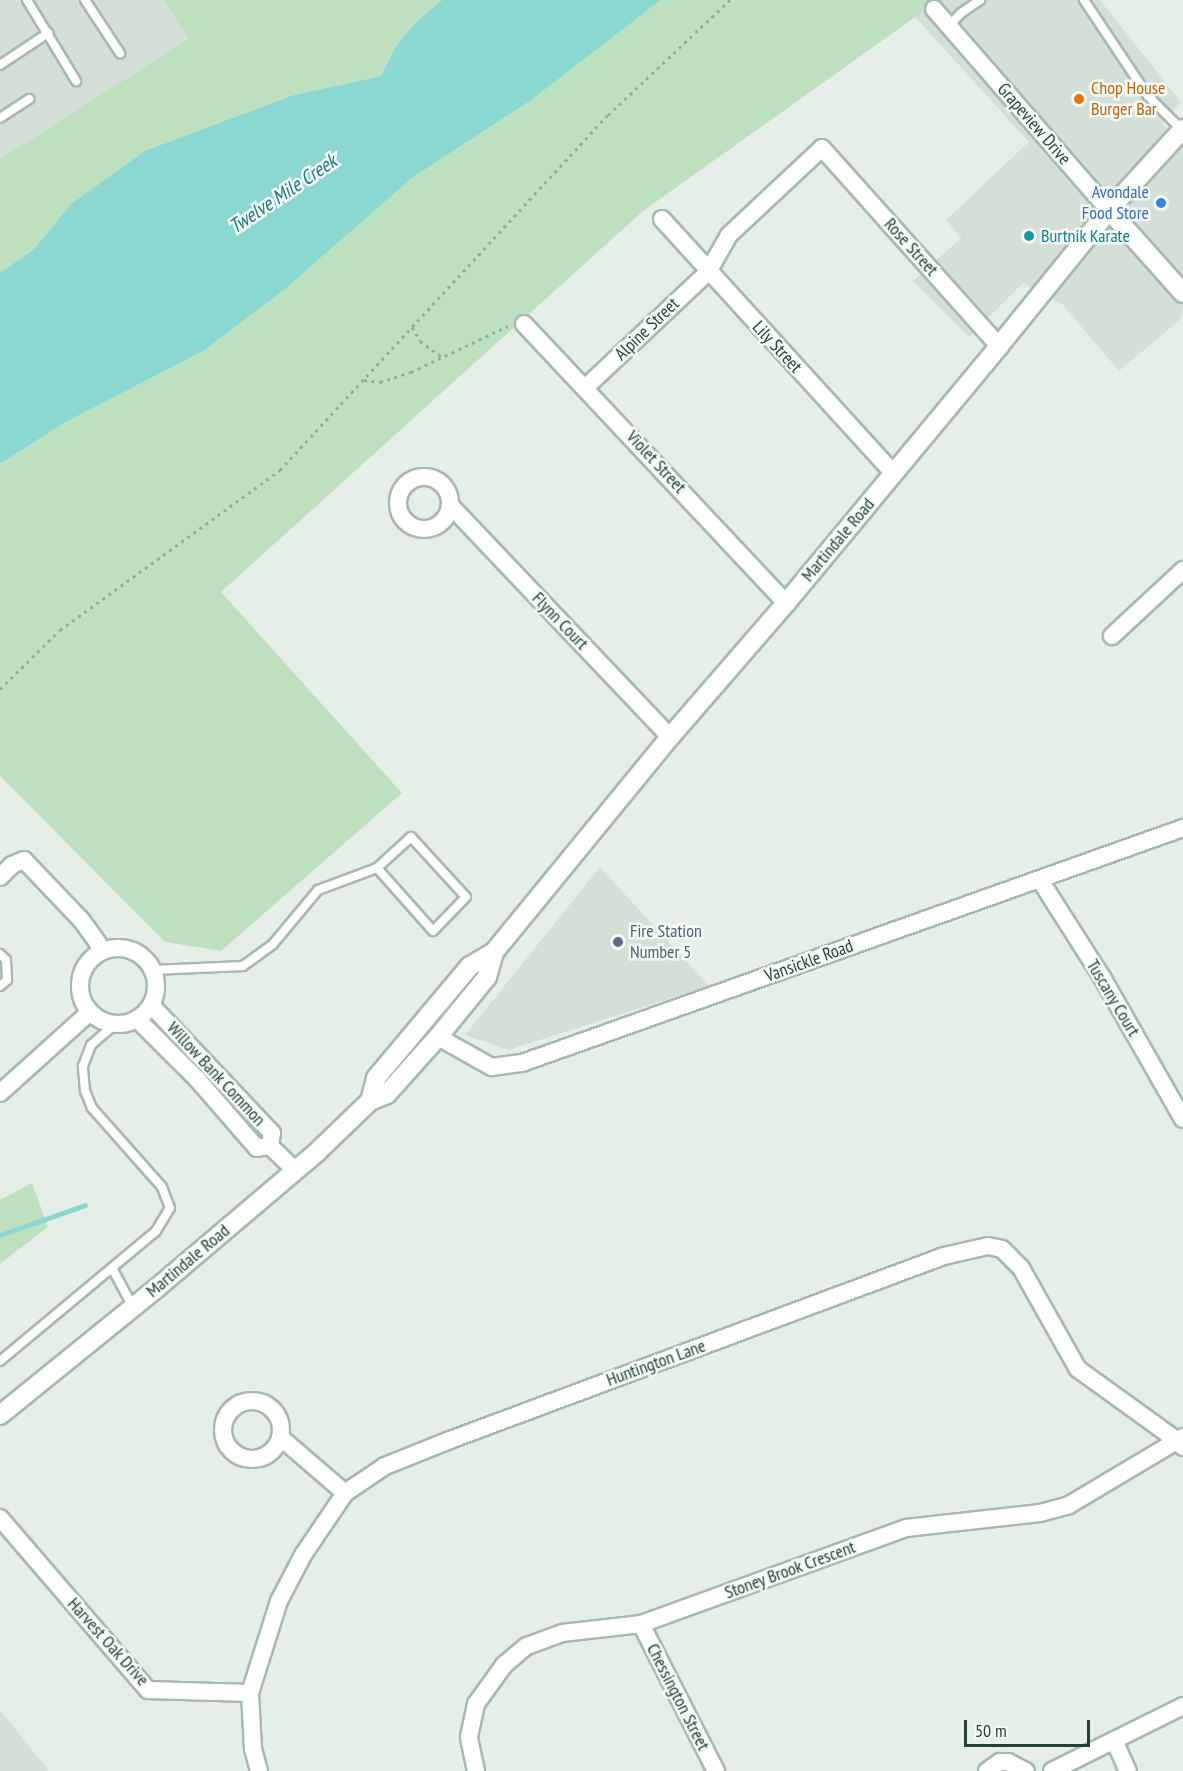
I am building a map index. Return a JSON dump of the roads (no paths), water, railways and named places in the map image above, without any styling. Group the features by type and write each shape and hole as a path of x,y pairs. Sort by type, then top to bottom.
{"main road":[{"name":"Martindale Road","path":"370,1101 376,1078 390,1061 470,966 494,952 670,737 786,603 1109,210 1182,130"},
{"name":"Grapeview Drive","path":"1109,210 1183,293"},
{"name":"Martindale Road","path":"0,1415 134,1308 295,1170 370,1101 387,1094 438,1038 487,977 494,952"}],"street":[{"name":"Grapeview Drive","path":"934,9 1109,210"},
{"name":"Alpine Street","path":"586,387 708,272 729,235 822,148"},
{"name":"Rose Street","path":"822,148 999,346"},
{"name":"Lily Street","path":"662,219 893,473"},
{"name":"Violet Street","path":"524,324 586,387 786,603"},
{"name":"Flynn Court","path":"450,505 670,737"},
{"path":"1112,636 1183,570"},
{"name":"Vansickle Road","path":"438,1038 492,1067 522,1064 1183,828"},
{"path":"0,877 12,865 24,860 82,921 98,943 100,951"},
{"name":"Tuscany Court","path":"1040,880 1102,979 1183,1119"},
{"path":"118,947 137,952 147,959 153,970 156,982 151,1005 137,1019 115,1024 97,1018 90,1012 80,991 83,968 100,951 118,947"},
{"name":"Willow Bank Common","path":"151,1005 272,1133 270,1146"},
{"path":"0,1093 90,1012"},
{"name":"Willow Bank Common","path":"137,1019 197,1079 257,1148 270,1146"},
{"name":"Willow Bank Common","path":"270,1146 295,1170"},
{"name":"Huntington Lane","path":"259,1771 253,1749 250,1693 279,1601 303,1555 345,1493 385,1466 450,1440 944,1256 988,1246 1002,1250 1021,1268 1078,1369 1182,1442"},
{"path":"280,1437 345,1493"},
{"name":"Stoney Brook Crescent","path":"476,1771 469,1737 476,1704 504,1665 527,1646 562,1633 641,1624 906,1528 1040,1513 1070,1505 1182,1442"},
{"name":"Harvest Oak Drive","path":"0,1518 148,1690 250,1693"},
{"name":"Chessington Street","path":"641,1624 716,1771"},
{"path":"1052,1771 1183,1706"},
{"path":"1114,1740 1128,1771"},
{"path":"987,1771 1000,1762 1008,1762 1026,1771"}],"lane":[{"path":"27,0 76,81"},
{"path":"85,0 120,53"},
{"path":"949,26 961,13 980,0"},
{"path":"1084,0 1148,96 1182,130"},
{"path":"3,63 48,33"},
{"path":"0,118 29,99"},
{"path":"153,970 243,966 273,944 318,890 376,868 411,837 466,897 433,931 376,868"},
{"path":"0,954 6,960 7,980 0,986"},
{"path":"0,1361 156,1231 170,1208 162,1187 92,1108 85,1092 83,1066 91,1045 115,1024"},
{"path":"112,1268 134,1308"}],"water":[{"name":"Twelve Mile Creek","path":"442,0 661,0 530,101 412,178 285,289 205,350 64,423 0,464 0,273 34,249 71,204 145,151 294,95 381,76 395,48 414,24"}],"waterway":[{"path":"0,1235 85,1205"}],"place":[{"name":"Chop House Burger Bar","path":"1079,99"},
{"name":"Avondale Food Store","path":"1161,203"},
{"name":"Burtnik Karate","path":"1029,236"},
{"name":"Fire Station Number 5","path":"618,942"}]}
